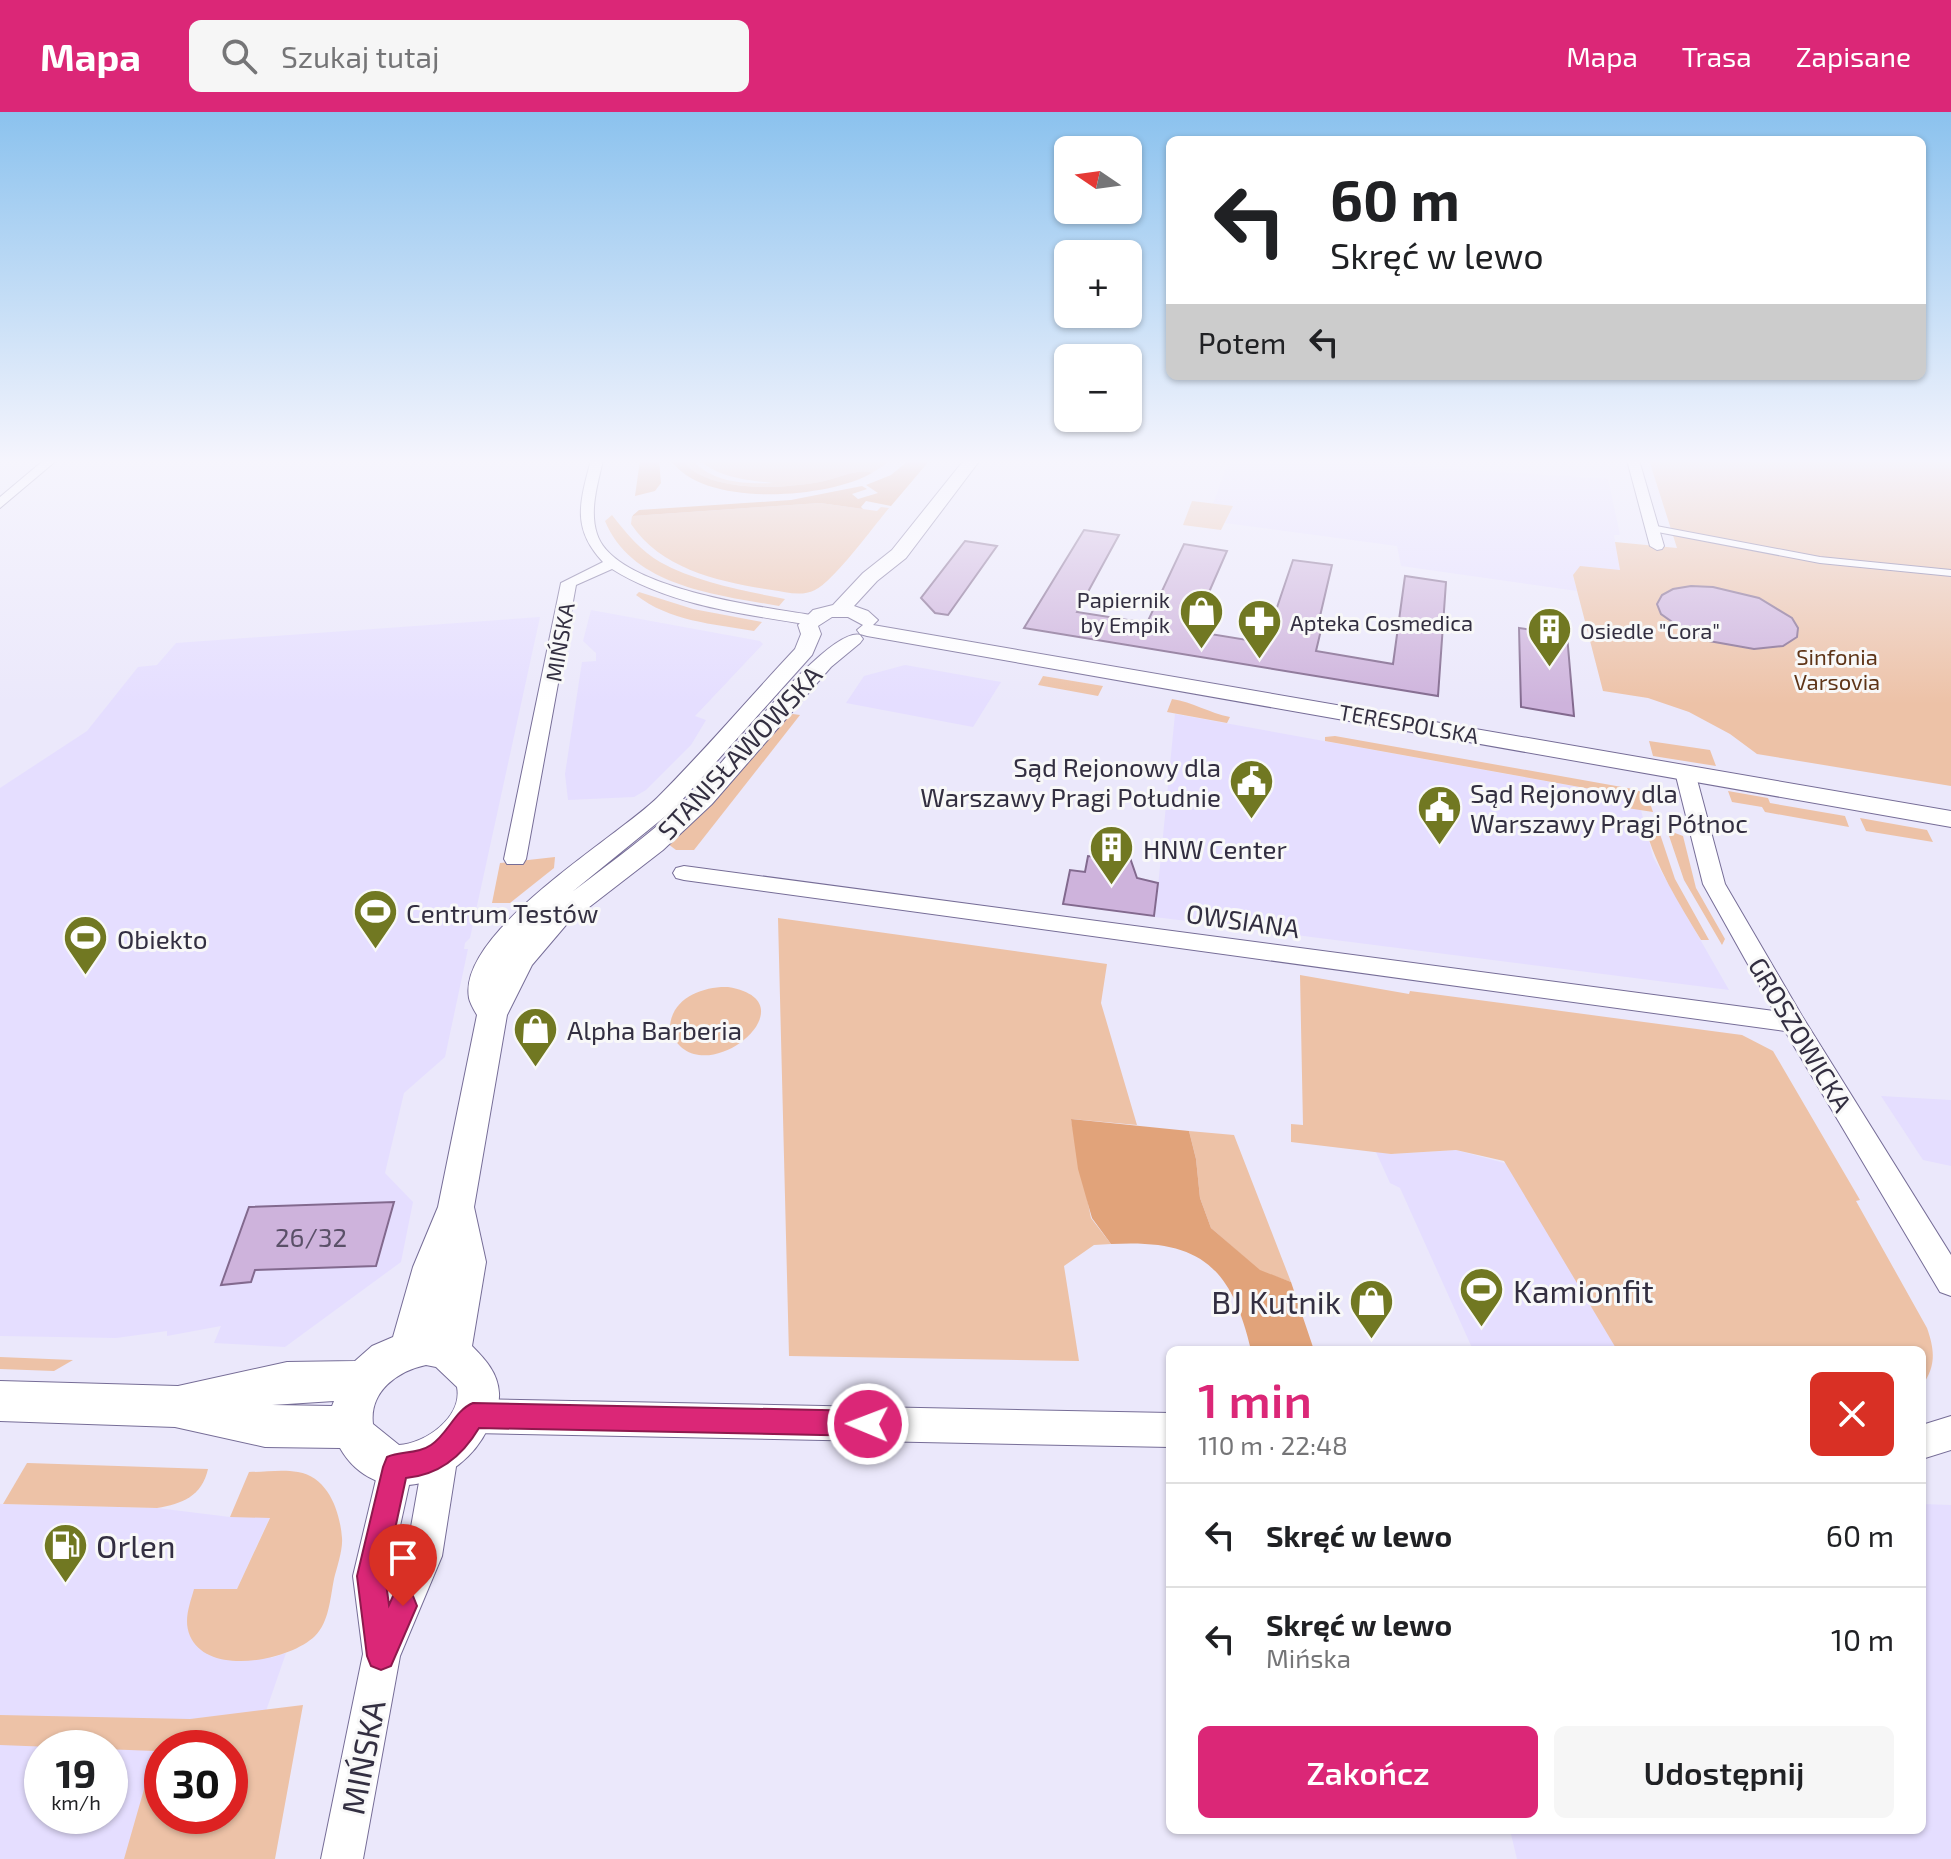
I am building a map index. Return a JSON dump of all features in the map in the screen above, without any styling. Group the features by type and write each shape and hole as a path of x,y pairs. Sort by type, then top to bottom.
{"street":[{"path":"593,542 613,563 646,581 696,599 811,627 824,640 863,629 856,613 838,611 822,613 811,627"},
{"name":"STANISŁAWOWSKA","path":"838,611 909,542"},
{"path":"1656,542 1657,546"},
{"path":"1722,542 1820,560 1951,573"},
{"name":"STANISŁAWOWSKA","path":"492,1015 520,959 556,918 654,844 686,815 823,662 863,629 871,607 893,575 899,554"},
{"name":"MIŃSKA","path":"515,859 569,583 613,563"},
{"name":"STANISŁAWOWSKA","path":"492,1015 484,997 487,974 505,941 571,877 641,825 673,796 800,657 811,627"},
{"name":"TERESPOLSKA","path":"863,629 1951,819"},
{"name":"GROSZOWICKA","path":"1685,772 1714,884 1793,1023 1951,1282"},
{"name":"OWSIANA","path":"684,873 1793,1023"},
{"path":"409,1348 432,1267 456,1207 492,1015"},
{"path":"451,1352 467,1262 456,1207"},
{"path":"426,1346 451,1352 475,1378 478,1396 473,1416 460,1437 441,1454 418,1464 396,1467 365,1447 354,1435 350,1418 363,1381 379,1365 409,1348 426,1346"},
{"path":"175,1406 287,1382 363,1381"},
{"path":"0,1401 175,1406 265,1426 352,1427"},
{"path":"473,1416 1166,1430"},
{"path":"1926,1441 1951,1433"},
{"name":"MIŃSKA","path":"342,1859 381,1656 424,1556 441,1454"},
{"name":"MIŃSKA","path":"381,1656 371,1576 396,1467"}],"shaded area":[{"path":"1364,542 1615,542 1620,570 1573,575 1577,591 1401,566 1397,546"},
{"path":"591,610 763,644 695,716 706,720 691,745 646,790 634,797 568,800 565,774 582,662 596,661 596,653 583,641"},
{"path":"540,617 470,938 465,943 464,949 468,949 445,1057 404,1093 385,1173 413,1202 401,1262 285,1347 214,1343 221,1326 167,1336 167,1331 116,1338 0,1336 0,788 87,731 138,667 157,665 176,643"},
{"path":"905,665 1001,682 973,727 846,703 864,676"},
{"path":"1175,714 1633,797 1639,802 1653,857 1729,990 1155,917"},
{"path":"1881,1096 1951,1100 1951,1166 1923,1160"},
{"path":"1071,1119 1189,1131 1200,1198 1211,1228 1260,1270 1291,1282 1313,1346 1250,1346 1233,1297 1221,1278 1206,1263 1167,1246 1111,1244 1092,1218 1078,1169"},
{"path":"1375,1150 1391,1154 1456,1150 1508,1164 1615,1346 1471,1346 1400,1188 1390,1183"},
{"path":"0,1504 157,1508 230,1517 270,1517 237,1589 271,1658 286,1653 266,1711 191,1719 180,1730 144,1730 144,1834 158,1834 153,1859 0,1859"},
{"path":"1926,1504 1951,1505 1951,1859 1517,1859 1511,1834 1926,1834"}],"green space":[{"path":"635,542 660,562 689,575 785,599 779,606 704,592 679,584 635,561 618,543"},
{"path":"646,542 862,542 823,585 804,593 788,593 713,578 659,553"},
{"name":"Sinfonia Varsovia","path":"1615,542 1677,548 1675,542 1951,542 1951,786 1757,754 1730,734 1689,712 1648,698 1603,691 1573,575 1580,566 1620,570"},
{"path":"639,592 693,609 762,622 754,631 692,620 649,604 636,595"},
{"path":"1043,676 1103,686 1098,696 1038,685"},
{"path":"1172,699 1230,717 1227,723 1167,712"},
{"path":"800,715 694,850 676,850 668,844 787,716"},
{"path":"1335,736 1633,789 1647,794 1653,812 1627,808 1624,795 1325,741 1325,737"},
{"path":"1649,741 1710,750 1716,766 1653,756"},
{"path":"1728,791 1768,798 1770,803 1845,816 1849,827 1765,812 1762,807 1732,802"},
{"path":"1860,818 1927,830 1933,842 1866,831"},
{"path":"1645,826 1658,828 1675,879 1709,940 1701,940 1677,899 1655,856"},
{"path":"1667,830 1683,836 1696,888 1725,939 1722,945 1684,880"},
{"path":"555,857 554,868 510,903 492,903 500,863"},
{"path":"778,918 1107,964 1101,1003 1137,1125 1071,1119 1091,1218 1111,1244 1094,1245 1064,1266 1079,1361 789,1356"},
{"path":"1300,975 1409,994 1410,991 1742,1035 1773,1051 1860,1200 1856,1201 1927,1328 1933,1358 1930,1372 1926,1379 1926,1346 1615,1346 1504,1161 1456,1150 1391,1154 1291,1142 1291,1124 1303,1125"},
{"path":"728,987 753,996 761,1010 756,1026 743,1041 724,1052 703,1055 684,1049 670,1030 675,1010 698,992"},
{"path":"1189,1131 1234,1135 1291,1282 1260,1271 1211,1228 1200,1198"},
{"path":"0,1357 73,1360 54,1371 0,1369"},
{"path":"27,1463 208,1469 201,1486 190,1497 157,1508 3,1504"},
{"path":"292,1471 317,1481 325,1488 335,1507 342,1548 326,1617 315,1636 303,1645 269,1658 231,1661 213,1657 199,1649 190,1636 187,1618 194,1589 237,1589 270,1518 230,1517 249,1472"},
{"path":"303,1705 275,1859 124,1859 144,1789 144,1834 248,1834 248,1730 144,1730 144,1751 128,1750 128,1730 24,1730 24,1746 0,1745 0,1715 190,1719"}],"building":[{"path":"965,542 997,546 948,615 935,613 921,598"},
{"path":"1077,542 1115,542 1077,612 1147,623 1184,544 1227,551 1192,631 1265,643 1293,560 1332,565 1317,629 1321,630 1316,651 1393,664 1405,576 1446,582 1438,696 1024,628"},
{"path":"1713,587 1759,598 1792,618 1798,628 1797,637 1783,646 1754,649 1709,641 1688,633 1661,614 1657,604 1662,595 1673,589"},
{"name":"Osiedle \"Cora\"","path":"1519,628 1567,635 1574,716 1521,707"},
{"name":"HNW Center","path":"1105,852 1129,855 1137,878 1158,883 1154,916 1063,904 1070,870 1085,872 1088,856 1104,858"},
{"path":"394,1202 376,1266 255,1270 251,1282 221,1285 249,1207"}],"place":[{"name":"Papiernik by Empik","path":"1201,651"},
{"name":"Apteka Cosmedica","path":"1259,661"},
{"name":"Osiedle \"Cora\"","path":"1549,669"},
{"name":"Sąd Rejonowy dla Warszawy Pragi Południe","path":"1252,820"},
{"name":"Sąd Rejonowy dla Warszawy Pragi Północ","path":"1439,846"},
{"name":"HNW Center","path":"1112,887"},
{"name":"Centrum Testów","path":"375,951"},
{"name":"Obiekto","path":"86,977"},
{"name":"Alpha Barberia","path":"536,1068"},
{"name":"Kamionfit","path":"1482,1329"},
{"name":"BJ Kutnik","path":"1372,1340"},
{"name":"Orlen","path":"65,1584"}],"route":[{"path":"403,1606 381,1656 371,1576 396,1467 418,1464 441,1454 460,1437 473,1416 868,1424"}]}
